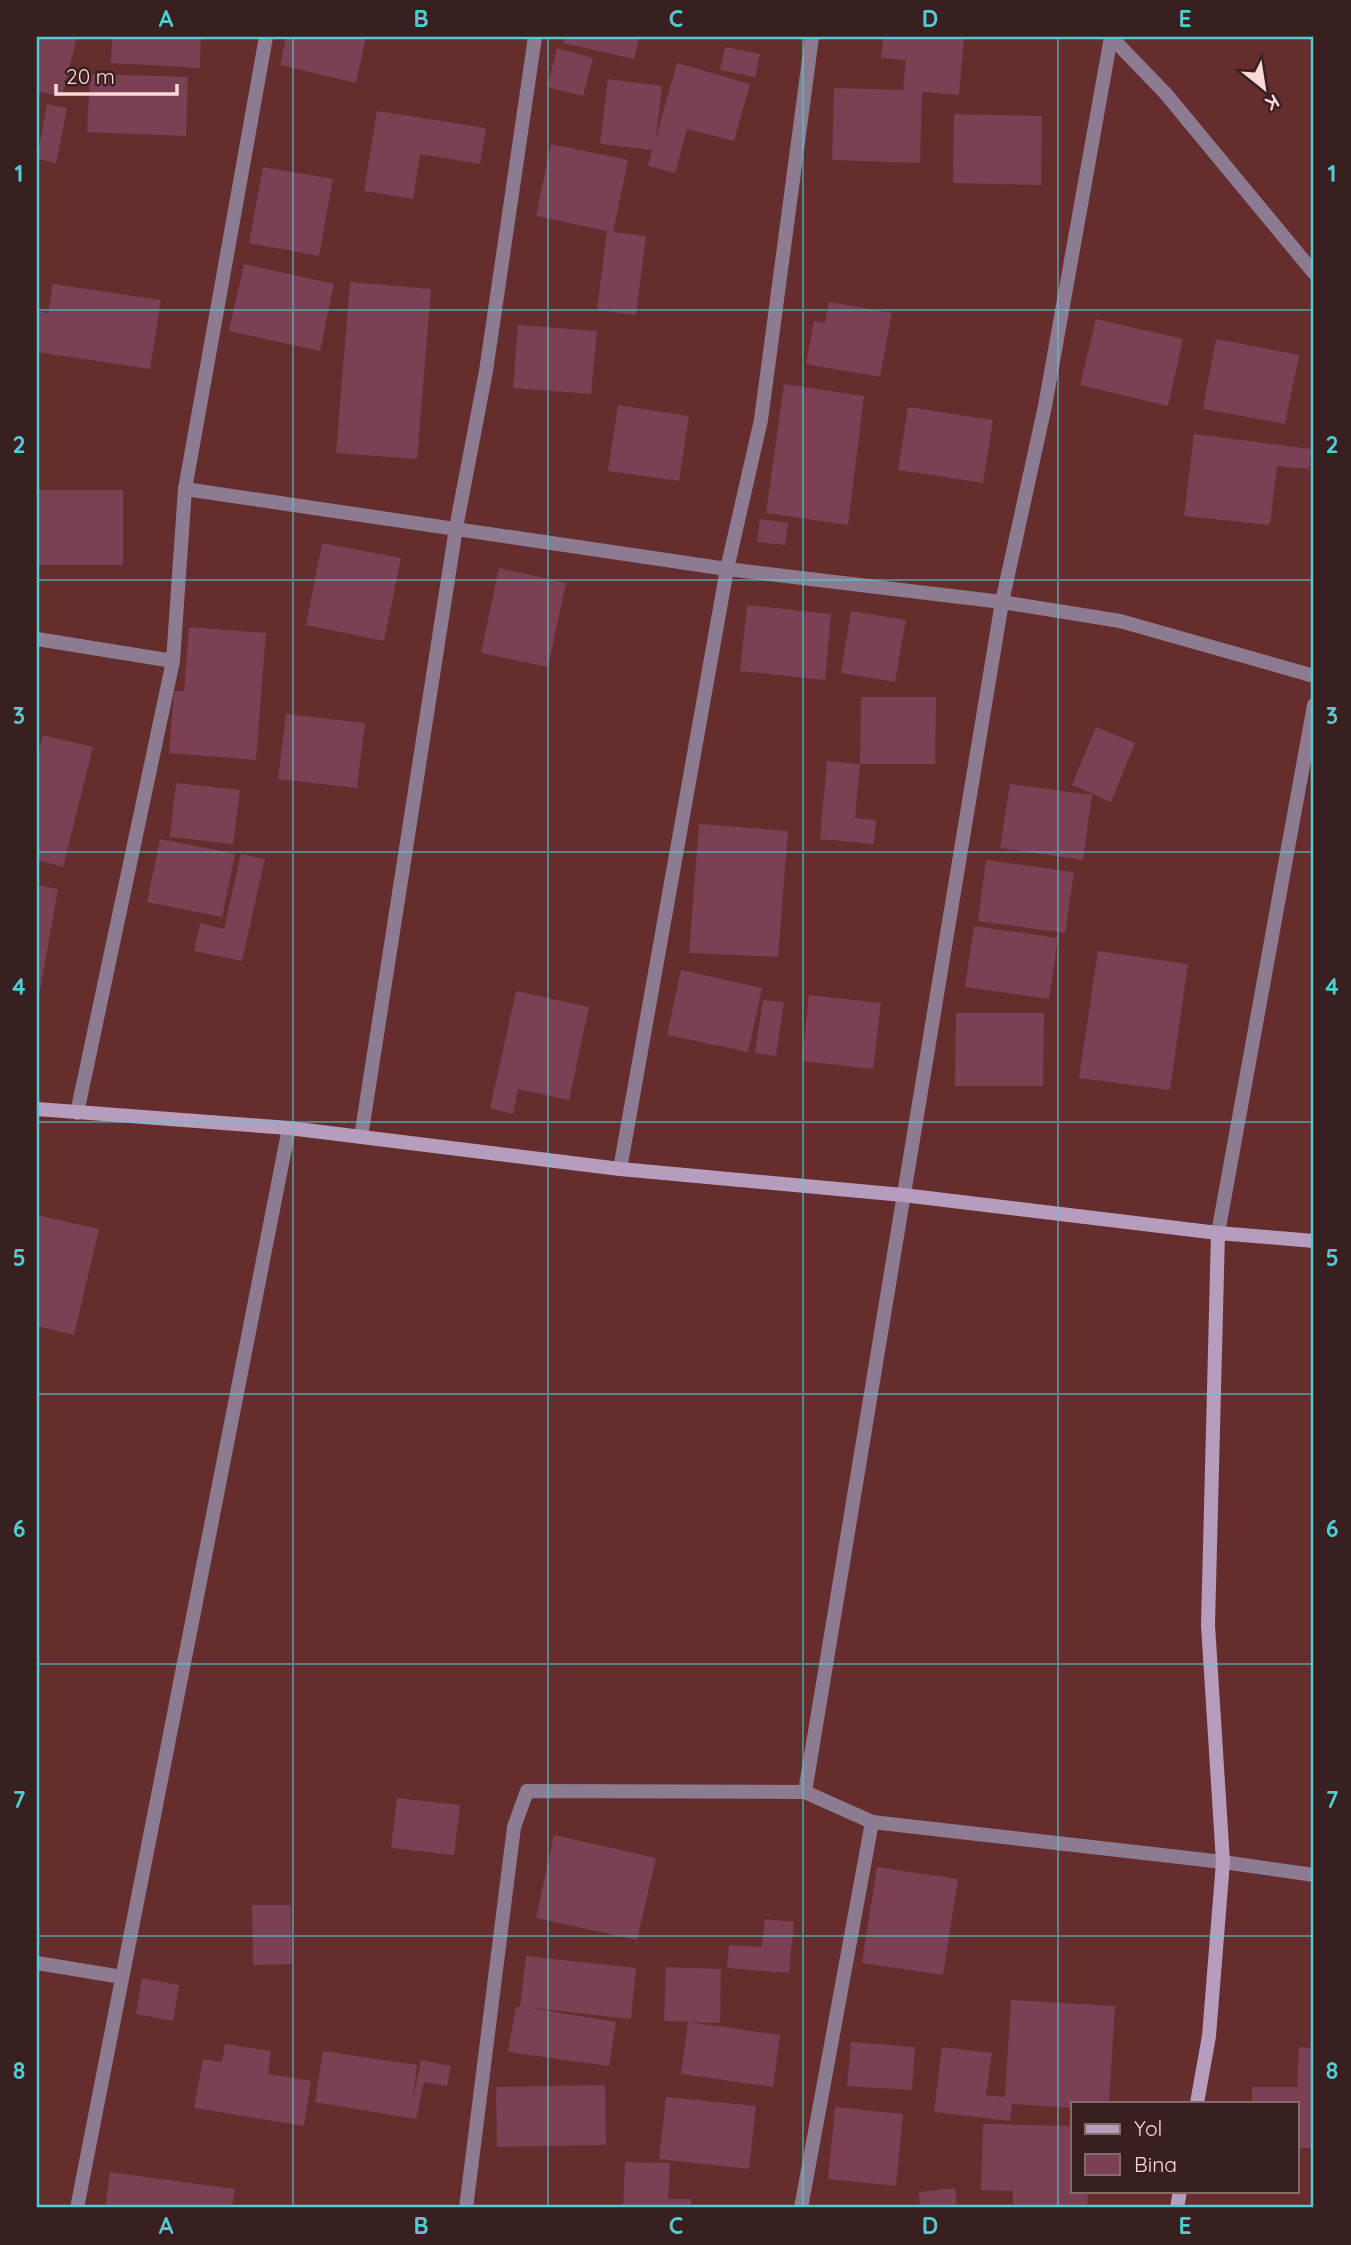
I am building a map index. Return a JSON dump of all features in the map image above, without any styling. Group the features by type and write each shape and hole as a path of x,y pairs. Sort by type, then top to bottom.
{"street":[{"path":"77,1113 173,661 186,489 266,37"},
{"path":"361,1137 456,528 486,371 535,37"},
{"path":"621,1169 727,569 761,420 812,37"},
{"path":"1111,37 1167,94 1314,273"},
{"path":"805,1792 1002,602 1045,406 1111,37"},
{"path":"186,489 727,569 1002,602 1120,621 1314,676"},
{"path":"37,639 173,661"},
{"path":"1197,2102 1209,2036 1223,1862 1208,1625 1218,1233 1314,705"},
{"path":"37,1109 289,1128 621,1169 904,1195 1218,1233 1314,1241"},
{"path":"77,2208 289,1128"},
{"path":"466,2208 514,1827 527,1791 805,1792 872,1822 1314,1875"},
{"path":"801,2208 872,1822"},
{"path":"37,1964 122,1977"}],"building":[{"path":"37,37 77,37 62,97 37,91"},
{"path":"112,37 201,37 200,68 111,63"},
{"path":"286,37 366,37 356,83 280,65"},
{"path":"565,37 639,37 634,59 563,43"},
{"path":"883,37 964,37 959,95 922,92 920,163 832,160 834,88 903,90 906,60 881,58"},
{"path":"725,47 760,54 755,77 720,70"},
{"path":"557,48 593,58 583,96 547,87"},
{"path":"677,63 750,84 734,141 687,129 675,173 648,166 652,150 600,144 608,79 662,86 656,138"},
{"path":"90,74 188,77 186,136 87,132"},
{"path":"47,104 67,108 56,163 37,159"},
{"path":"377,111 486,128 480,164 420,154 413,199 364,191"},
{"path":"954,114 1042,116 1041,185 953,183"},
{"path":"551,144 628,160 613,232 646,236 636,315 597,310 607,231 536,216"},
{"path":"263,167 333,179 319,256 249,243"},
{"path":"244,264 334,284 320,351 229,331"},
{"path":"350,282 431,289 417,459 336,453"},
{"path":"53,284 161,300 150,369 37,352 37,311 48,313"},
{"path":"829,302 892,313 880,377 806,364 814,321 825,323"},
{"path":"1096,319 1183,339 1168,406 1080,385"},
{"path":"518,325 597,331 591,394 513,388"},
{"path":"1216,339 1299,355 1285,424 1203,409"},
{"path":"784,384 864,396 848,525 766,513"},
{"path":"618,405 689,416 679,481 608,471"},
{"path":"908,407 993,420 983,483 898,470"},
{"path":"1194,434 1311,449 1309,469 1277,466 1270,525 1184,516"},
{"path":"37,490 123,490 123,565 37,565"},
{"path":"760,519 788,523 785,545 757,542"},
{"path":"322,543 401,558 384,641 306,625"},
{"path":"499,568 566,583 548,667 481,653"},
{"path":"747,605 831,614 825,680 740,671"},
{"path":"851,611 906,620 895,682 841,673"},
{"path":"189,627 266,633 256,760 169,753 174,691 184,691"},
{"path":"861,697 936,697 935,764 860,764"},
{"path":"286,714 365,723 357,788 278,779"},
{"path":"1096,727 1135,743 1111,802 1072,785"},
{"path":"43,735 93,747 63,867 37,860 37,759"},
{"path":"827,761 860,764 855,818 876,820 874,844 820,839"},
{"path":"176,783 240,790 233,844 170,837"},
{"path":"1010,784 1092,795 1083,860 1000,848"},
{"path":"699,824 788,831 778,957 689,953"},
{"path":"160,839 235,854 222,917 147,902"},
{"path":"241,854 265,859 242,961 194,951 200,923 224,929"},
{"path":"986,860 1074,872 1065,933 978,921"},
{"path":"37,885 58,889 38,1002 37,1001"},
{"path":"974,926 1058,938 1049,999 965,987"},
{"path":"1098,951 1188,964 1170,1090 1079,1078"},
{"path":"681,970 762,988 748,1052 667,1035"},
{"path":"516,991 589,1007 569,1100 518,1089 513,1114 490,1108"},
{"path":"809,995 881,1003 873,1069 802,1061"},
{"path":"763,1000 784,1002 776,1056 755,1053"},
{"path":"956,1013 1044,1013 1043,1086 955,1086"},
{"path":"37,1215 99,1229 74,1335 37,1326"},
{"path":"397,1798 460,1805 454,1855 391,1848"},
{"path":"554,1835 656,1858 637,1940 536,1918"},
{"path":"877,1867 958,1879 943,1975 862,1963"},
{"path":"252,1905 291,1905 292,1964 253,1965"},
{"path":"765,1919 794,1922 789,1973 727,1968 729,1945 762,1947"},
{"path":"526,1956 636,1968 631,2019 524,2007 616,2022 609,2066 508,2052 516,2007 520,2007"},
{"path":"666,1967 721,1969 720,2023 664,2021"},
{"path":"142,1978 179,1985 173,2021 136,2014"},
{"path":"1011,2000 1115,2006 1109,2102 1071,2102 1071,2108 1012,2104 1010,2121 934,2112 942,2047 992,2053 986,2095 1005,2097"},
{"path":"688,2022 780,2035 773,2087 681,2074"},
{"path":"851,2042 915,2047 912,2090 847,2086"},
{"path":"225,2044 271,2051 268,2074 311,2081 304,2126 194,2108 203,2059 222,2062"},
{"path":"1299,2047 1314,2048 1314,2148 1298,2148 1298,2102 1252,2102 1252,2087 1297,2087"},
{"path":"323,2051 417,2065 412,2103 421,2060 451,2066 447,2086 424,2082 416,2119 315,2102"},
{"path":"605,2085 606,2145 497,2147 496,2087"},
{"path":"666,2097 756,2106 749,2169 659,2159"},
{"path":"835,2107 903,2114 896,2186 828,2179"},
{"path":"983,2124 1071,2126 1071,2192 1088,2192 1087,2208 1013,2208 1013,2191 981,2190"},
{"path":"625,2162 670,2163 668,2199 691,2199 691,2208 623,2208"},
{"path":"110,2172 235,2189 232,2208 105,2208"},
{"path":"955,2188 957,2208 920,2208 919,2192"}]}
